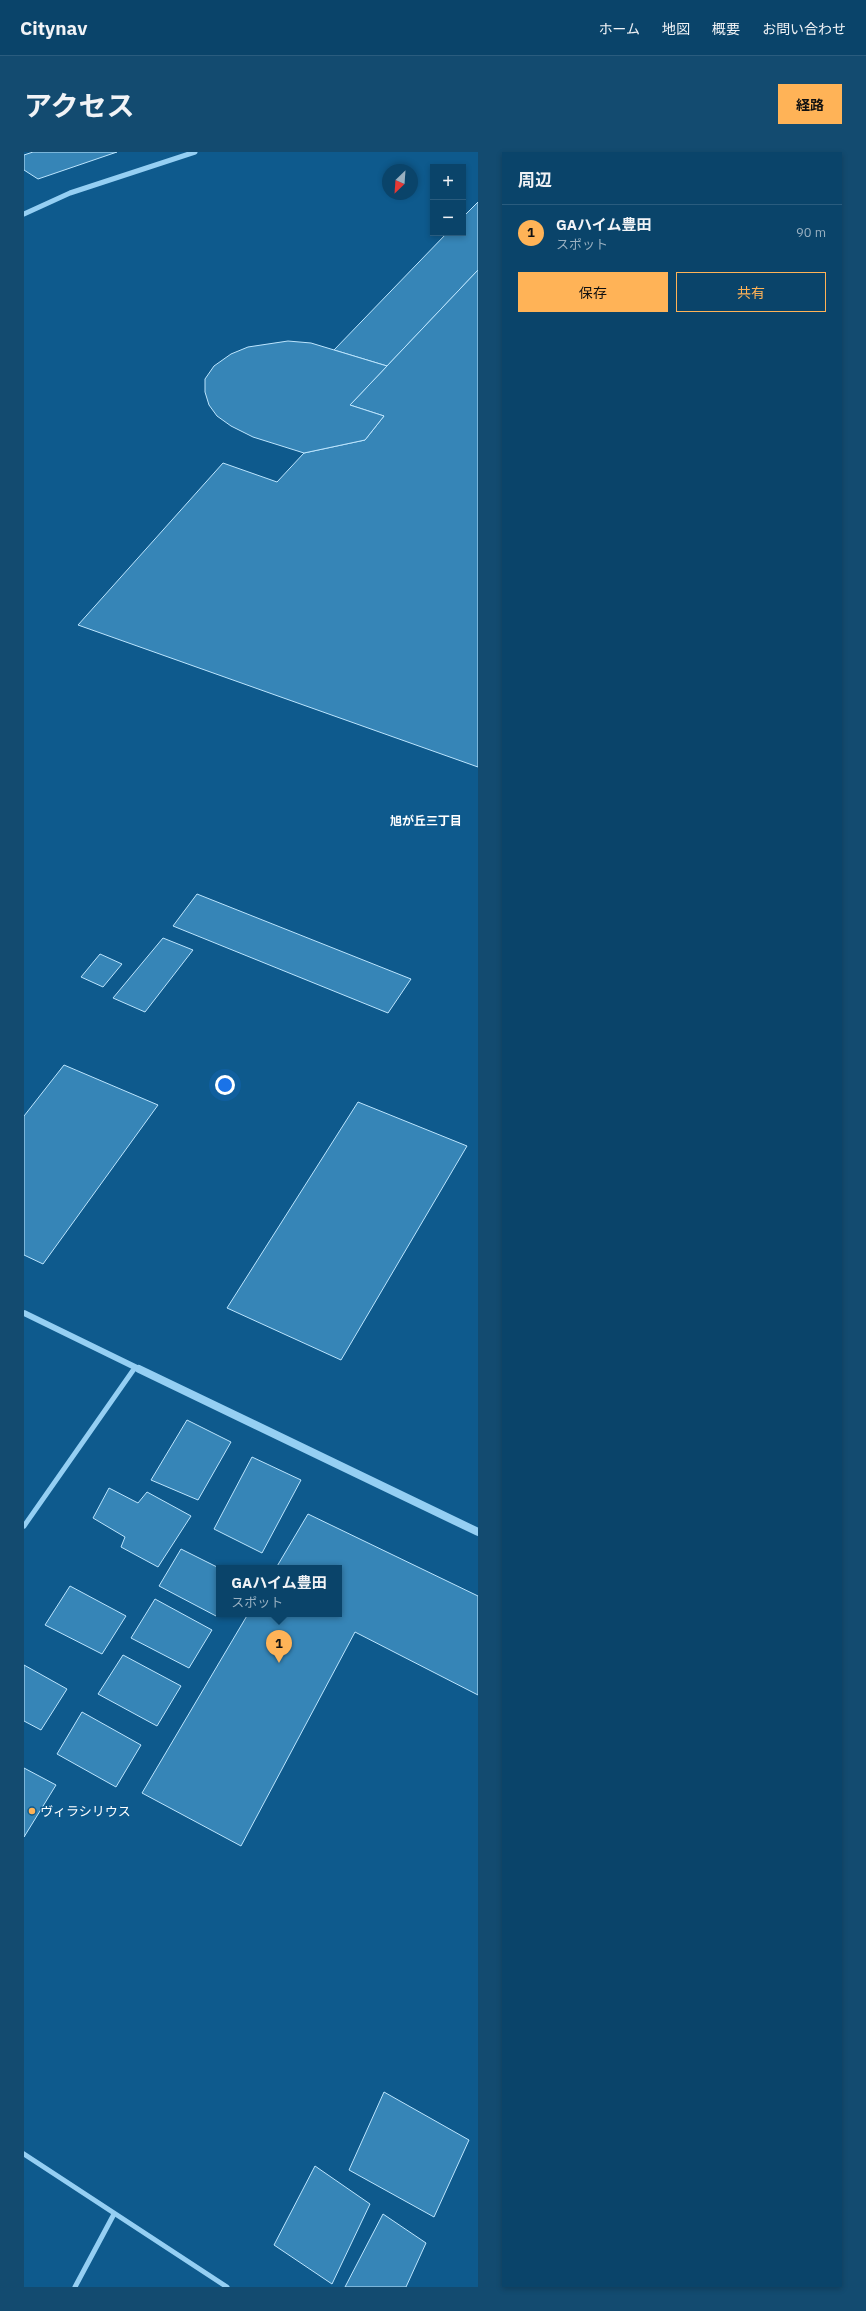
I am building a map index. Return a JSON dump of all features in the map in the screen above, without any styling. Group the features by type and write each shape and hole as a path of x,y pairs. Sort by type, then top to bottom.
{"street":[{"path":"24,214 70,193 195,152"},
{"path":"24,1313 478,1532"},
{"path":"24,1526 135,1366"},
{"path":"24,2154 227,2287"},
{"path":"75,2287 114,2214"}],"building":[{"path":"33,152 117,152 38,179 24,170 24,155"},
{"path":"478,202 478,270 387,366 334,350 444,236 466,236 466,214"},
{"path":"478,270 478,767 78,625 223,463 277,482 304,453 365,440 384,416 350,405"},
{"path":"288,341 311,343 387,366 350,405 384,416 365,440 304,453 253,437 231,426 217,416 209,405 205,392 205,379 214,366 231,354 248,347"},
{"path":"197,894 411,979 388,1013 173,926"},
{"path":"163,938 193,950 145,1012 113,998"},
{"path":"100,954 122,964 103,987 81,977"},
{"path":"64,1065 158,1105 43,1264 24,1255 24,1116"},
{"path":"358,1102 467,1146 341,1360 227,1308"},
{"path":"187,1420 231,1442 198,1500 151,1480"},
{"path":"252,1457 301,1480 262,1553 214,1529"},
{"path":"109,1488 138,1503 147,1492 191,1516 158,1567 121,1547 125,1537 93,1518"},
{"path":"308,1514 478,1596 478,1695 355,1632 241,1846 142,1793 246,1617 342,1617 342,1565 278,1565"},
{"path":"181,1549 216,1566 216,1616 159,1586"},
{"path":"70,1586 126,1616 102,1654 45,1625"},
{"path":"155,1599 212,1630 189,1668 131,1638"},
{"path":"123,1655 181,1686 157,1726 98,1694"},
{"path":"24,1665 67,1689 41,1730 24,1721"},
{"path":"82,1712 141,1745 116,1787 57,1754"},
{"name":"ヴィラシリウス","path":"24,1768 56,1785 24,1837"},
{"path":"384,2092 469,2140 434,2217 349,2170"},
{"path":"315,2166 370,2204 332,2284 274,2245"},
{"path":"383,2214 426,2243 406,2287 345,2287"}],"place":[{"name":"GAハイム豊田","path":"279,1663"},
{"name":"ヴィラシリウス","path":"32,1811"}],"district":[{"name":"旭が丘三丁目","path":"426,821"}]}
